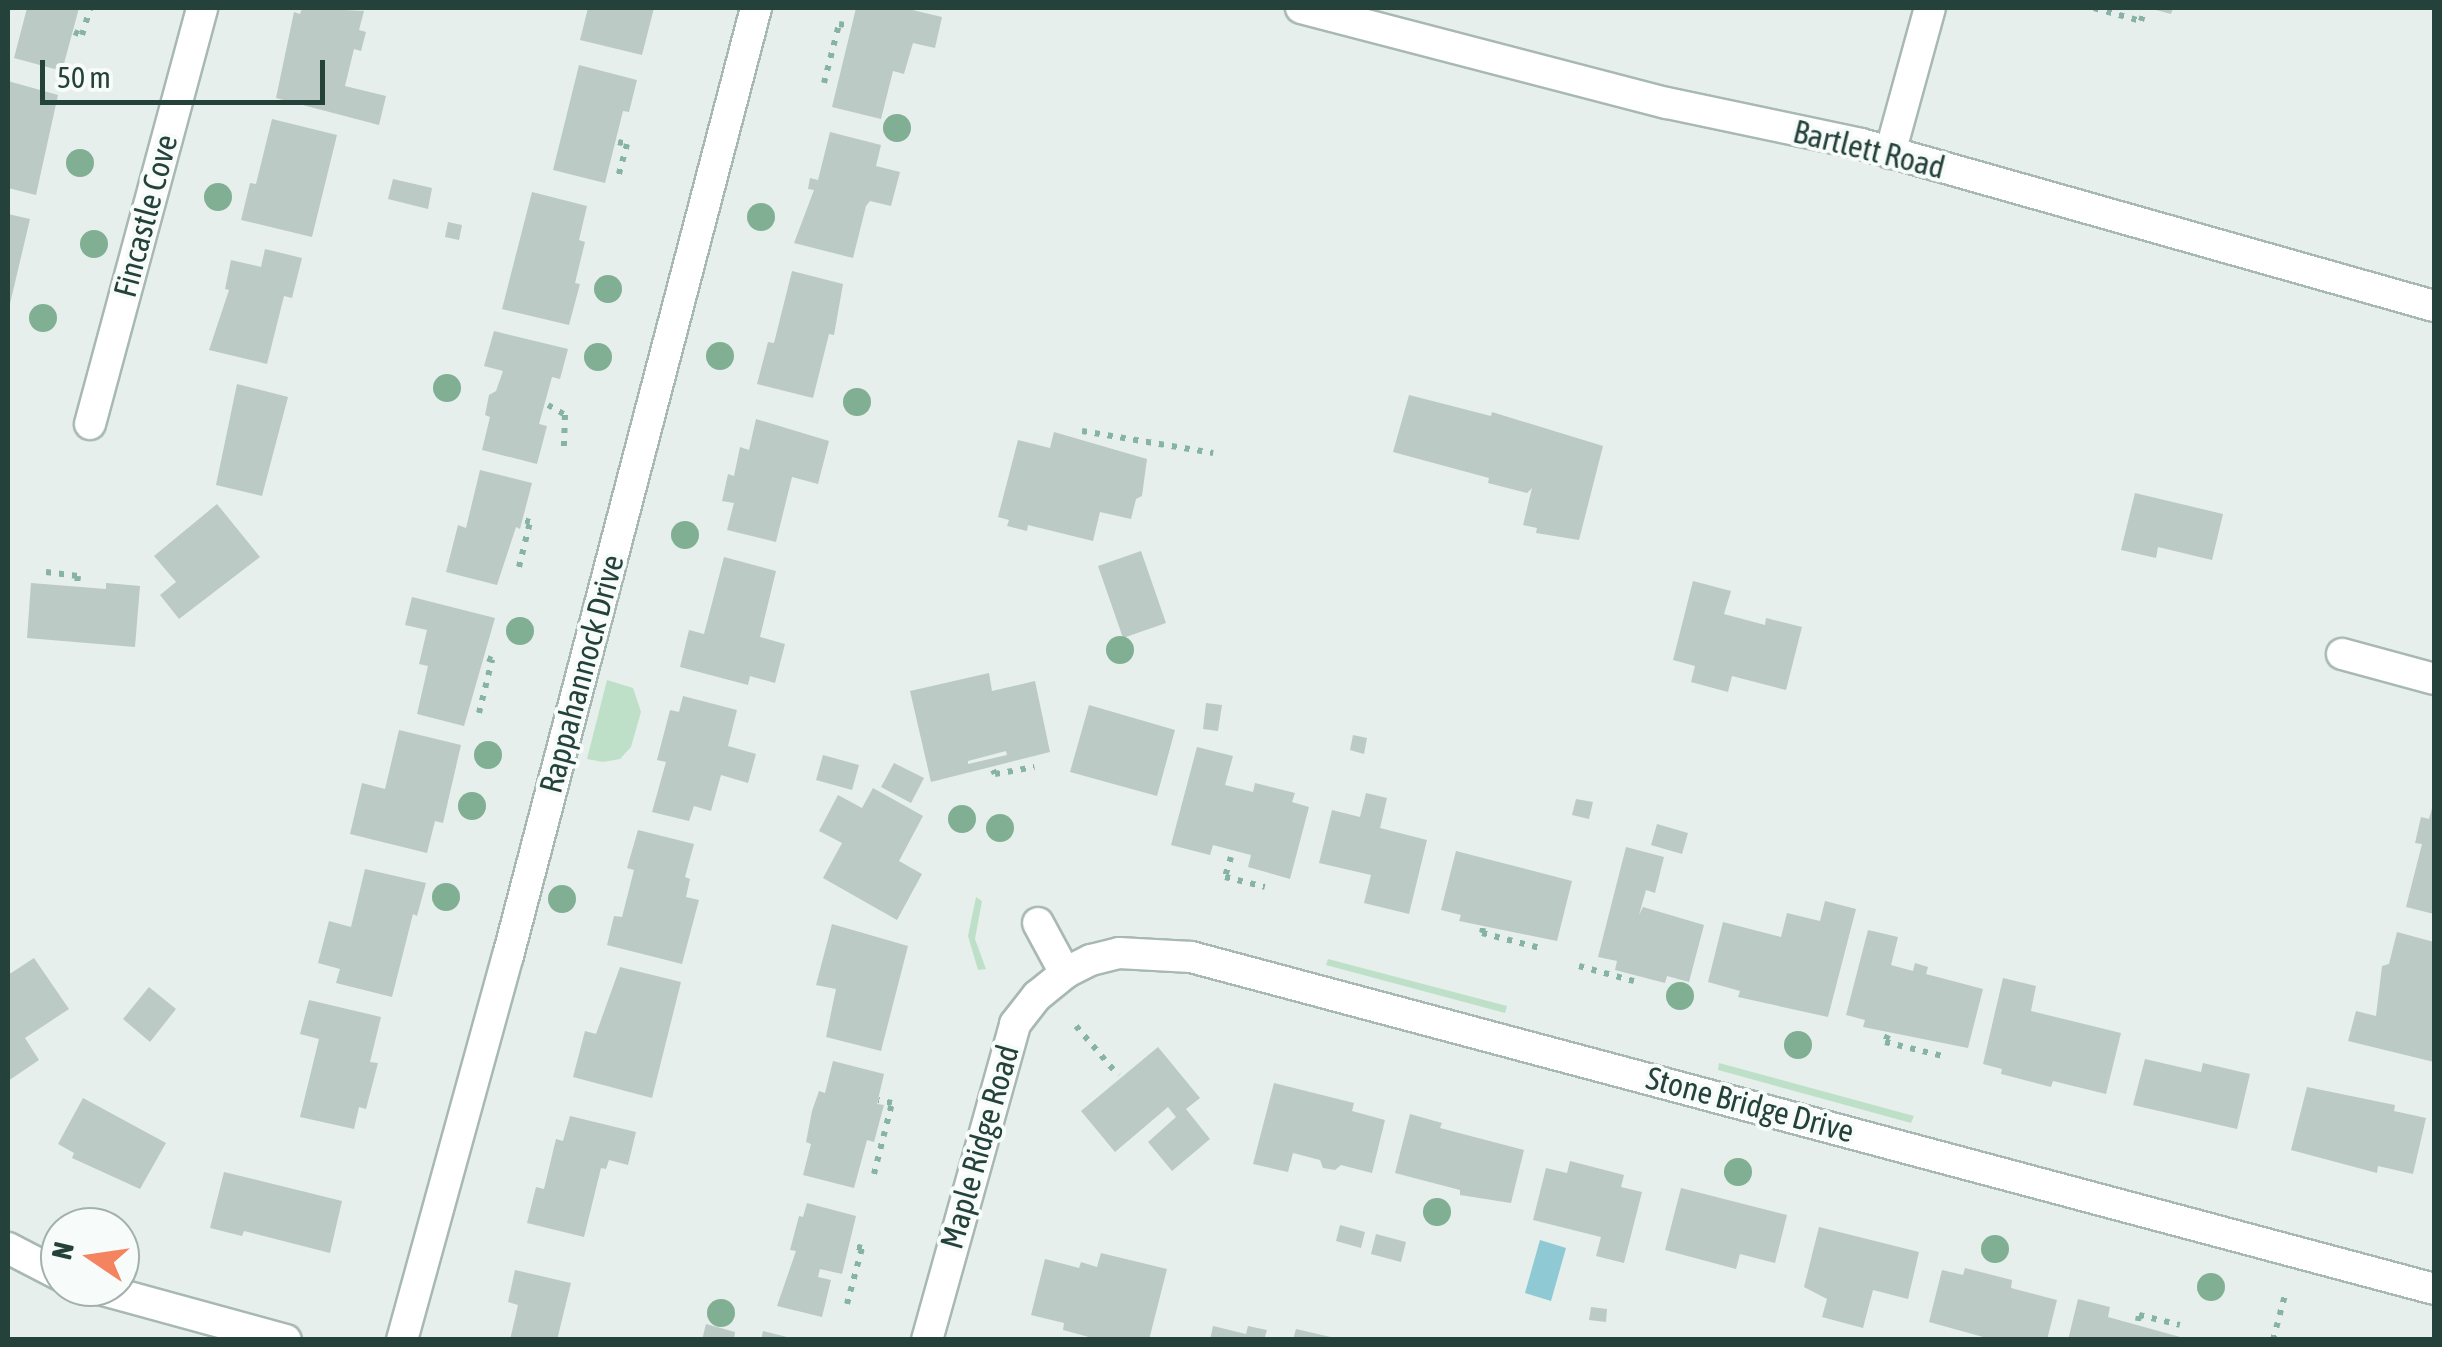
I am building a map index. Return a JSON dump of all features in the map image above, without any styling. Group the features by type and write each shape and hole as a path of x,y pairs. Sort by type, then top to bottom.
{"street":[{"name":"Fincastle Cove","path":"90,424 202,8"},
{"name":"Rappahannock Drive","path":"402,1340 513,937 756,8"},
{"name":"Bartlett Road","path":"1301,8 1666,103 1890,152 2434,306"},
{"path":"1890,152 1930,8"},
{"path":"2342,654 2434,679"},
{"path":"1038,922 1064,973"},
{"name":"Stone Bridge Drive","path":"1064,973 1091,960 1119,954 1191,957 2434,1289"},
{"name":"Maple Ridge Road","path":"926,1340 1014,1024 1037,996 1064,973"},
{"path":"8,1248 40,1265"},
{"path":"140,1300 286,1340"}],"path":[{"path":"74,32 82,35 90,8"},
{"path":"2094,8 2141,20 2144,11"},
{"path":"824,83 839,24 850,26"},
{"path":"618,142 627,144 618,177"},
{"path":"548,405 565,415 564,449"},
{"path":"1082,431 1213,452"},
{"path":"519,567 530,522 524,520"},
{"path":"46,572 78,576 77,584"},
{"path":"479,713 492,660 486,658"},
{"path":"994,770 994,774 1034,768"},
{"path":"1231,858 1226,877 1264,887"},
{"path":"1483,928 1482,933 1540,948"},
{"path":"1580,966 1634,981"},
{"path":"1076,1026 1118,1075"},
{"path":"1888,1035 1886,1042 1947,1057"},
{"path":"874,1174 883,1124 892,1103 878,1100"},
{"path":"847,1304 862,1248 850,1245"},
{"path":"2273,1340 2286,1290"},
{"path":"2138,1321 2139,1315 2180,1325"}],"green space":[{"path":"607,680 633,688 641,712 631,747 620,759 603,762 587,759"},
{"path":"976,897 982,901 975,939 986,969 978,970 968,936"},
{"path":"1328,959 1507,1006 1505,1013 1326,965"},
{"path":"1719,1063 1914,1116 1911,1123 1718,1070"}],"water":[{"path":"1540,1240 1566,1248 1551,1301 1525,1293"}],"building":[{"path":"27,8 79,8 62,71 14,58"},
{"path":"302,8 364,11 359,30 366,32 361,51 354,49 345,86 386,96 379,125 276,98 294,12 300,14"},
{"path":"588,8 654,8 642,55 580,40"},
{"path":"856,8 904,8 942,17 935,48 913,43 904,74 893,71 881,119 832,107"},
{"path":"2149,8 2173,8 2171,14"},
{"path":"579,65 637,80 629,112 623,111 605,183 553,170"},
{"path":"8,81 58,95 36,195 8,188"},
{"path":"272,119 337,135 312,237 241,220 250,183 256,184"},
{"path":"830,132 881,145 876,166 900,172 891,206 870,201 866,206 853,258 794,243 814,190 808,189 810,178 818,180"},
{"path":"393,179 432,188 428,209 388,199"},
{"path":"532,192 587,206 579,240 585,242 575,283 580,284 569,325 502,309"},
{"path":"8,214 30,219 9,308 8,308"},
{"path":"448,222 462,225 459,240 445,237"},
{"path":"265,249 302,258 292,298 284,296 267,364 209,350 229,290 225,289 231,260 261,267"},
{"path":"792,271 843,284 834,335 829,334 813,398 757,384 768,342 774,343"},
{"path":"494,331 568,349 560,379 552,377 539,424 547,426 537,464 482,450 490,417 485,415 489,395 496,391 503,371 484,366"},
{"path":"237,384 288,397 262,496 216,485"},
{"path":"1409,395 1491,416 1492,412 1603,446 1579,540 1536,533 1537,528 1523,525 1532,488 1527,493 1488,483 1489,478 1393,452"},
{"path":"756,419 829,441 818,484 792,477 776,542 727,530 734,503 722,501 728,474 734,476 740,447 749,450"},
{"path":"1054,432 1147,459 1142,496 1136,499 1131,519 1100,512 1093,541 1028,525 1027,531 1007,526 1009,520 998,517 1018,440 1050,448"},
{"path":"480,470 532,483 520,529 516,527 497,585 446,572 458,525 466,528"},
{"path":"2135,493 2223,514 2212,560 2158,547 2156,558 2121,550"},
{"path":"217,504 260,557 179,619 160,595 176,582 154,556"},
{"path":"1141,551 1166,623 1123,638 1098,566"},
{"path":"724,557 776,571 760,637 785,644 775,683 750,676 748,685 680,667 689,630 704,634"},
{"path":"1693,581 1731,591 1724,614 1765,625 1766,618 1802,627 1786,690 1732,676 1728,692 1691,682 1695,666 1673,660"},
{"path":"31,583 106,589 106,583 140,586 135,647 27,638"},
{"path":"412,597 495,618 464,726 417,714 428,666 419,664 427,630 405,625"},
{"path":"989,673 992,691 1035,681 1050,752 931,782 910,691","holes":["1006,751 1007,755 968,764"]},
{"path":"683,696 737,710 728,746 756,754 748,783 721,775 711,811 694,806 689,821 652,812 666,762 657,760 670,710 679,712"},
{"path":"1206,703 1222,705 1218,731 1203,729"},
{"path":"1089,705 1175,730 1157,796 1070,772"},
{"path":"399,730 461,745 443,823 435,821 427,853 350,834 362,783 385,789"},
{"path":"1353,735 1367,738 1364,754 1350,750"},
{"path":"1197,747 1233,756 1225,785 1253,792 1255,783 1295,793 1292,802 1309,807 1290,879 1248,867 1251,855 1213,845 1210,855 1171,845"},
{"path":"823,755 859,765 852,790 816,780"},
{"path":"894,763 924,778 911,803 881,787"},
{"path":"873,788 923,816 899,861 922,874 897,920 823,878 842,843 819,831 838,795 862,808"},
{"path":"1366,793 1387,798 1380,828 1427,840 1409,914 1364,903 1371,875 1319,863 1332,810 1360,817"},
{"path":"1576,799 1593,802 1589,819 1572,815"},
{"path":"2434,801 2434,914 2406,907 2422,844 2415,843 2421,817 2429,819"},
{"path":"1657,824 1688,833 1682,854 1651,845"},
{"path":"638,830 694,844 685,877 690,879 686,897 699,900 682,964 607,945 614,916 622,917 634,870 627,868"},
{"path":"1626,847 1664,857 1655,893 1646,890 1639,915 1643,907 1704,925 1689,982 1667,976 1665,983 1615,970 1617,961 1598,957"},
{"path":"1456,851 1572,881 1557,941 1459,921 1461,915 1441,910"},
{"path":"365,869 426,883 417,916 413,914 392,997 336,983 340,969 318,963 329,921 351,927"},
{"path":"1825,901 1856,909 1828,1017 1738,997 1740,991 1708,982 1723,922 1781,937 1787,913 1820,921"},
{"path":"832,924 908,946 881,1051 826,1037 836,989 816,985"},
{"path":"1868,930 1898,937 1891,965 1913,971 1915,963 1928,967 1926,974 1983,989 1968,1048 1863,1027 1865,1020 1846,1015"},
{"path":"2397,932 2434,942 2434,1062 2348,1041 2356,1011 2376,1016 2382,966 2389,964"},
{"path":"34,958 69,1009 25,1038 39,1060 8,1081 8,975"},
{"path":"620,967 681,982 652,1098 573,1077 585,1031 596,1034"},
{"path":"2003,978 2036,986 2031,1011 2121,1033 2106,1094 2053,1081 2051,1087 2001,1074 2002,1069 1983,1064"},
{"path":"149,987 176,1009 150,1042 123,1019"},
{"path":"309,1000 381,1017 370,1062 378,1063 366,1109 359,1107 354,1129 300,1117 319,1039 300,1034"},
{"path":"1158,1047 1200,1098 1186,1109 1210,1139 1172,1171 1148,1142 1176,1117 1168,1107 1115,1152 1081,1111"},
{"path":"2145,1059 2201,1072 2203,1063 2250,1074 2237,1129 2133,1105"},
{"path":"833,1061 884,1074 877,1104 884,1105 874,1142 867,1140 854,1188 803,1175 811,1144 806,1142 812,1111 819,1091 825,1093"},
{"path":"1274,1083 1354,1103 1352,1111 1385,1120 1372,1173 1341,1165 1335,1170 1323,1168 1320,1160 1293,1153 1288,1172 1253,1164"},
{"path":"2307,1087 2395,1105 2394,1111 2426,1118 2413,1174 2378,1166 2377,1173 2291,1150"},
{"path":"83,1098 166,1143 140,1189 72,1158 74,1153 58,1144"},
{"path":"1410,1114 1442,1123 1440,1128 1524,1150 1511,1203 1460,1195 1460,1190 1395,1173"},
{"path":"570,1116 636,1132 628,1165 609,1160 606,1169 601,1168 584,1237 527,1223 536,1187 544,1189 556,1139 563,1141"},
{"path":"1570,1161 1624,1175 1621,1187 1642,1192 1624,1263 1596,1256 1601,1237 1533,1220 1546,1168 1567,1173"},
{"path":"224,1172 342,1201 330,1253 244,1231 242,1236 210,1228"},
{"path":"1681,1188 1787,1215 1775,1263 1740,1254 1736,1269 1665,1250"},
{"path":"807,1203 856,1216 842,1274 820,1269 818,1277 831,1280 822,1317 777,1306 796,1251 790,1250 799,1216 803,1217"},
{"path":"1340,1225 1365,1232 1361,1248 1336,1241"},
{"path":"1819,1227 1919,1252 1908,1299 1873,1290 1863,1328 1822,1317 1827,1299 1804,1287"},
{"path":"1376,1234 1406,1242 1401,1262 1371,1254"},
{"path":"1101,1253 1167,1269 1149,1340 1100,1340 1063,1330 1064,1323 1031,1315 1045,1259 1079,1268 1081,1262 1097,1267"},
{"path":"1965,1268 2012,1280 2011,1288 2057,1300 2047,1340 1994,1340 1929,1322 1942,1270 1963,1275"},
{"path":"515,1270 571,1283 557,1340 510,1340 518,1305 508,1302"},
{"path":"2078,1299 2110,1307 2108,1317 2191,1340 2068,1340"},
{"path":"1591,1307 1607,1309 1606,1322 1589,1320"},
{"path":"706,1324 735,1332 734,1340 702,1340"},
{"path":"1213,1326 1246,1334 1248,1326 1267,1330 1264,1340 1210,1340"},
{"path":"1296,1329 1335,1338 1335,1340 1293,1340"},
{"path":"763,1331 791,1338 791,1340 761,1340"}]}
